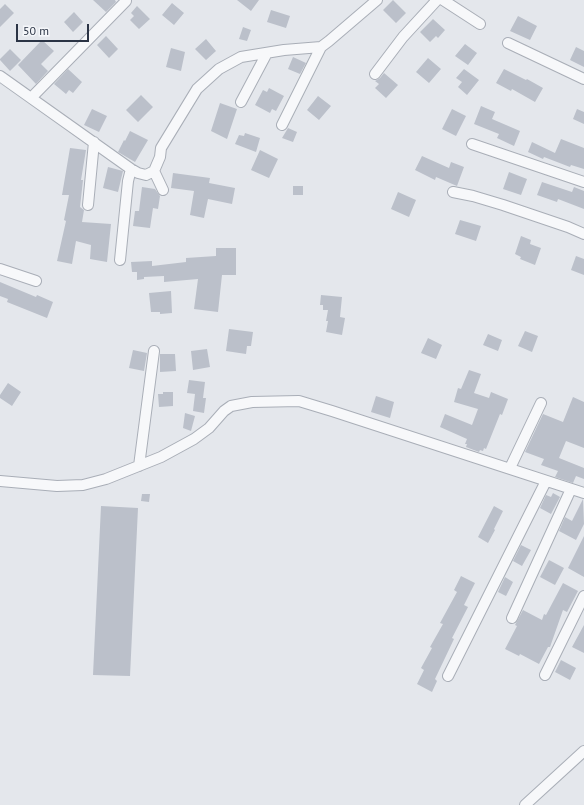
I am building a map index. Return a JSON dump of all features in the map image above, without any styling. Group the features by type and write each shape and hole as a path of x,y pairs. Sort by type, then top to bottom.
{"street":[{"path":"282,124 321,47 377,0"},
{"path":"375,74 404,37 437,0"},
{"path":"443,0 480,24"},
{"path":"31,98 126,1"},
{"path":"508,43 584,79"},
{"path":"0,76 131,169 146,175 154,171 160,157 161,148 197,89 207,78 219,69 241,57 267,52 321,47"},
{"path":"241,102 267,52"},
{"path":"88,205 94,142"},
{"path":"472,144 584,182"},
{"path":"120,260 128,181 131,169"},
{"path":"154,171 163,190"},
{"path":"453,192 473,196 528,213 584,234"},
{"path":"0,269 36,281"},
{"path":"139,466 154,351"},
{"path":"0,481 57,486 83,485 106,479 161,457 194,439 209,428 224,411 231,406 252,402 298,401 584,493"},
{"path":"510,468 541,403"},
{"path":"448,676 546,481"},
{"path":"512,618 572,489"},
{"path":"546,675 584,596"},
{"path":"525,805 584,751"}],"building":[{"path":"93,0 115,0 116,2 106,12"},
{"path":"237,0 259,0 251,11"},
{"path":"393,0 406,13 396,23 383,10"},
{"path":"172,3 184,13 174,25 162,15"},
{"path":"5,4 14,13 0,27 0,9"},
{"path":"137,6 150,19 139,29 130,20 134,16 131,13"},
{"path":"271,10 290,16 286,28 267,22"},
{"path":"74,12 83,22 73,32 64,22"},
{"path":"518,16 537,26 530,40 510,31"},
{"path":"433,19 445,30 438,38 436,36 430,42 420,32"},
{"path":"243,27 251,30 247,41 239,39"},
{"path":"106,36 118,49 109,58 97,45"},
{"path":"206,39 216,51 206,60 195,49"},
{"path":"42,40 54,51 41,64 48,71 36,84 18,65"},
{"path":"465,44 477,53 468,65 455,56"},
{"path":"576,47 584,51 584,67 570,60"},
{"path":"171,48 185,52 181,71 166,67"},
{"path":"10,49 21,60 10,71 0,59"},
{"path":"293,57 306,63 300,74 288,69"},
{"path":"428,58 441,69 429,83 416,72"},
{"path":"68,69 82,82 73,93 69,90 66,94 54,84"},
{"path":"464,69 479,80 467,95 458,87 462,82 456,78"},
{"path":"504,69 543,88 535,102 512,89 511,91 496,83"},
{"path":"384,73 398,85 386,98 375,88 379,84 375,81"},
{"path":"269,88 284,96 276,111 272,109 270,113 255,105 263,90 267,92"},
{"path":"141,95 153,107 138,122 126,110"},
{"path":"318,96 331,106 319,120 307,110"},
{"path":"220,103 237,109 227,139 211,131"},
{"path":"481,106 495,112 492,119 520,131 514,146 497,138 499,134 474,124"},
{"path":"92,109 107,116 99,132 84,125"},
{"path":"452,109 466,116 456,136 442,129"},
{"path":"577,109 584,112 584,124 573,119"},
{"path":"288,128 297,132 293,142 282,138"},
{"path":"130,131 148,140 135,162 118,152"},
{"path":"245,133 260,138 256,152 235,144 239,135 244,136"},
{"path":"561,139 584,148 584,169 571,165 570,167 544,157 543,159 528,152 532,142 555,153"},
{"path":"70,148 86,150 81,180 83,180 80,207 84,210 82,222 111,224 107,262 90,259 91,245 76,241 72,264 57,261 66,221 64,220 69,195 62,195"},
{"path":"260,150 278,159 269,178 251,170"},
{"path":"422,156 449,168 451,162 464,167 457,186 436,177 435,180 415,170"},
{"path":"108,167 123,171 118,192 103,188"},
{"path":"509,172 527,179 521,195 503,189"},
{"path":"173,173 210,178 209,183 235,188 232,204 208,199 204,218 190,215 194,191 171,188"},
{"path":"542,182 572,192 574,187 584,191 584,209 558,199 557,202 537,195"},
{"path":"293,186 303,186 303,195 293,195"},
{"path":"142,187 155,189 160,196 158,209 153,208 150,228 133,226 135,211 139,211"},
{"path":"398,192 416,200 409,217 391,209"},
{"path":"460,220 481,226 476,241 455,234"},
{"path":"521,236 531,240 530,244 541,248 535,265 520,259 521,257 515,254"},
{"path":"216,248 236,248 236,275 222,275 218,312 194,309 198,279 164,282 164,276 144,277 144,279 137,280 137,272 132,272 131,262 152,261 152,266 186,262 186,258 216,256"},
{"path":"576,256 584,259 584,275 571,270"},
{"path":"0,282 36,297 37,295 53,302 47,318 7,302 8,299 0,296"},
{"path":"171,291 172,313 160,314 160,312 151,312 149,293"},
{"path":"321,295 342,297 340,317 345,318 342,335 326,332 328,310 323,310 323,305 320,305"},
{"path":"229,329 253,332 251,346 247,346 246,354 226,351"},
{"path":"525,331 538,336 532,352 518,346"},
{"path":"488,334 502,340 498,351 483,345"},
{"path":"428,338 442,345 436,359 421,353"},
{"path":"207,349 210,367 193,370 191,351"},
{"path":"133,350 147,353 144,371 129,368"},
{"path":"160,354 175,354 176,371 160,372"},
{"path":"469,370 481,374 474,393 489,398 491,392 508,399 502,415 500,414 486,449 484,448 483,451 480,450 479,452 466,447 467,444 465,444 467,439 440,427 445,414 472,425 478,409 454,402 458,388 461,389"},
{"path":"189,380 205,382 203,398 206,398 204,413 193,411 195,394 187,393"},
{"path":"8,383 21,392 12,406 0,398 0,395"},
{"path":"163,392 173,392 173,406 159,407 158,394 163,394"},
{"path":"376,396 394,402 390,418 371,412"},
{"path":"573,397 584,402 584,448 566,441 559,458 584,468 584,479 576,476 573,483 555,477 558,471 541,465 544,459 525,452 543,414 563,422"},
{"path":"185,413 195,416 191,431 183,428"},
{"path":"553,493 560,497 551,514 540,508 546,495 551,497"},
{"path":"142,494 150,494 149,502 141,501"},
{"path":"583,499 584,524 576,540 559,531 565,517 572,521"},
{"path":"101,506 138,508 130,676 93,675"},
{"path":"494,506 503,511 488,543 478,537"},
{"path":"584,536 584,577 568,568"},
{"path":"521,545 531,550 522,566 513,561"},
{"path":"549,560 564,568 555,585 540,577"},
{"path":"461,576 475,583 464,605 468,607 452,638 454,639 435,679 437,681 432,692 417,684 424,670 421,668 432,648 430,647 443,624 440,623 457,592 454,590"},
{"path":"505,577 513,582 506,596 498,592"},
{"path":"563,583 578,591 567,612 563,610 550,647 548,647 539,664 520,654 519,656 505,649 517,626 515,625 523,610 542,620 544,614 546,615"},
{"path":"584,625 584,653 572,647"},
{"path":"561,660 576,668 570,680 555,672"}]}
